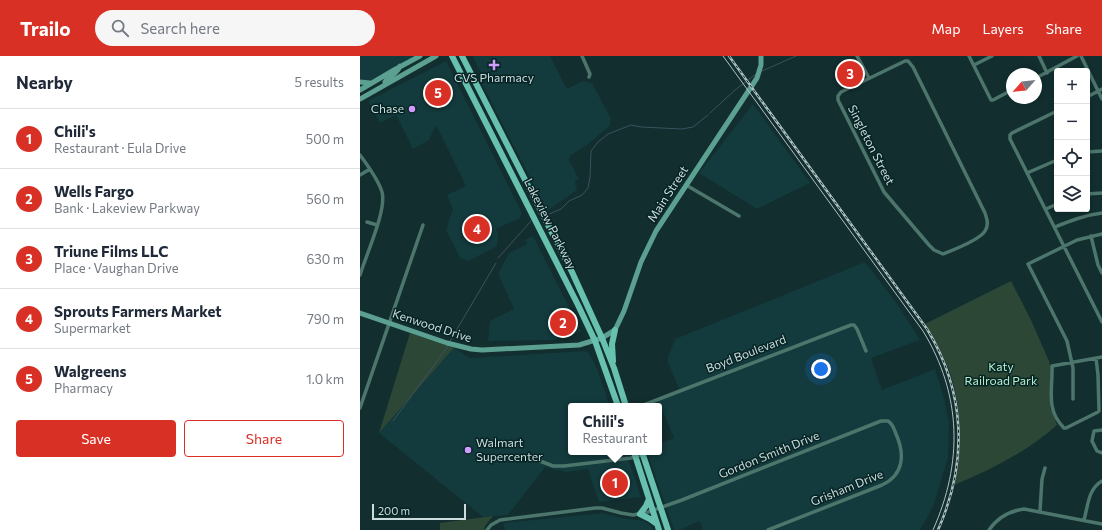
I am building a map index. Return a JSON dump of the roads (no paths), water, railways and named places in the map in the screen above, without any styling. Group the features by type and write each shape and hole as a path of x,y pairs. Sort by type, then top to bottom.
{"main road":[{"name":"Lakeview Parkway","path":"452,56 595,341 617,403"},
{"name":"Lakeview Parkway","path":"462,56 572,272 602,338 614,368 625,403"},
{"path":"488,126 495,121"},
{"path":"517,184 525,180"},
{"path":"552,254 560,249"},
{"path":"614,368 612,344 615,330"},
{"path":"635,455 658,527"},
{"path":"644,455 668,530"},
{"path":"649,499 640,514 650,518 658,527"}],"street":[{"path":"360,90 420,56"},
{"path":"360,98 436,56"},
{"path":"582,56 590,74 589,77"},
{"name":"Main Street","path":"615,330 624,311 648,246 661,221 757,78 761,65 761,56"},
{"path":"857,56 869,78"},
{"path":"969,56 991,100 1006,93"},
{"path":"974,65 992,56"},
{"path":"1038,56 1047,73"},
{"path":"1042,75 1077,56"},
{"path":"1081,56 1100,90 1102,99"},
{"name":"Singleton Street","path":"903,61 908,61 910,63 985,213 988,224 985,232 979,237 943,254 934,250 884,192 838,100 838,96 841,92 869,78 903,61"},
{"path":"383,85 388,78 398,72 400,66"},
{"path":"360,82 365,84 373,82"},
{"path":"1090,95 1100,90"},
{"path":"1054,112 1012,133 1010,135 1010,139 1102,322"},
{"path":"1090,152 1102,151"},
{"path":"360,155 379,185 383,197 382,212 360,275"},
{"path":"1028,173 1054,161"},
{"path":"360,175 370,169"},
{"path":"686,184 739,216"},
{"path":"1090,194 1102,192"},
{"path":"1046,209 1054,205"},
{"path":"1054,228 1074,219 1102,213"},
{"path":"367,222 377,225"},
{"path":"360,408 423,225"},
{"path":"1073,399 1072,363 1067,341 1028,264 1077,240 1102,234"},
{"path":"1091,236 1098,265 1102,273"},
{"name":"Kenwood Drive","path":"360,313 454,345 482,350 579,345 595,341"},
{"name":"Boyd Boulevard","path":"648,403 848,326 854,325 857,329 866,351"},
{"path":"595,341 615,330"},
{"path":"1096,358 1099,411 1096,414 1064,428 1060,424 1051,405 1053,381 1052,366 1072,363 1096,358 1102,357"},
{"name":"Gordon Smith Drive","path":"487,530 494,522 509,518 594,508 602,508 622,513 640,514 653,511 886,420"},
{"name":"Grisham Drive","path":"768,530 892,480 899,468 902,451 900,441 892,424 886,420"},
{"path":"1102,430 1094,431 1092,441 1097,451 1102,453"},
{"path":"540,461 548,465 560,466 629,455"},
{"path":"1040,511 1042,479 1045,468"},
{"path":"1084,520 1092,490 1096,484 1102,481"},
{"path":"989,530 997,520 1003,516 1013,511 1024,509 1102,524"}],"waterway":[{"path":"762,71 796,56"},
{"path":"710,113 735,90 756,74"},
{"path":"547,215 561,209 569,201 582,195 588,188 591,151 598,142 608,134 631,125 641,127 682,129 693,127 708,115"},
{"path":"498,258 531,221"},
{"path":"450,341 496,263"},
{"path":"393,421 448,346"}],"tram line":[{"path":"723,56 923,331 936,355 945,380 951,404 954,429 950,480 943,505 933,530"}],"railway":[{"path":"729,56 927,329 940,353 956,403 958,453 948,504 938,530"}],"place":[{"name":"CVS Pharmacy","path":"494,65"},
{"name":"Triune Films LLC","path":"850,74"},
{"name":"Walgreens","path":"438,93"},
{"name":"Chase","path":"412,109"},
{"name":"Sprouts Farmers Market","path":"477,229"},
{"name":"Wells Fargo","path":"563,323"},
{"name":"Walmart Supercenter","path":"468,450"},
{"name":"Chili's","path":"615,483"}],"park label":[{"name":"Katy Railroad Park","path":"1001,374"}]}
